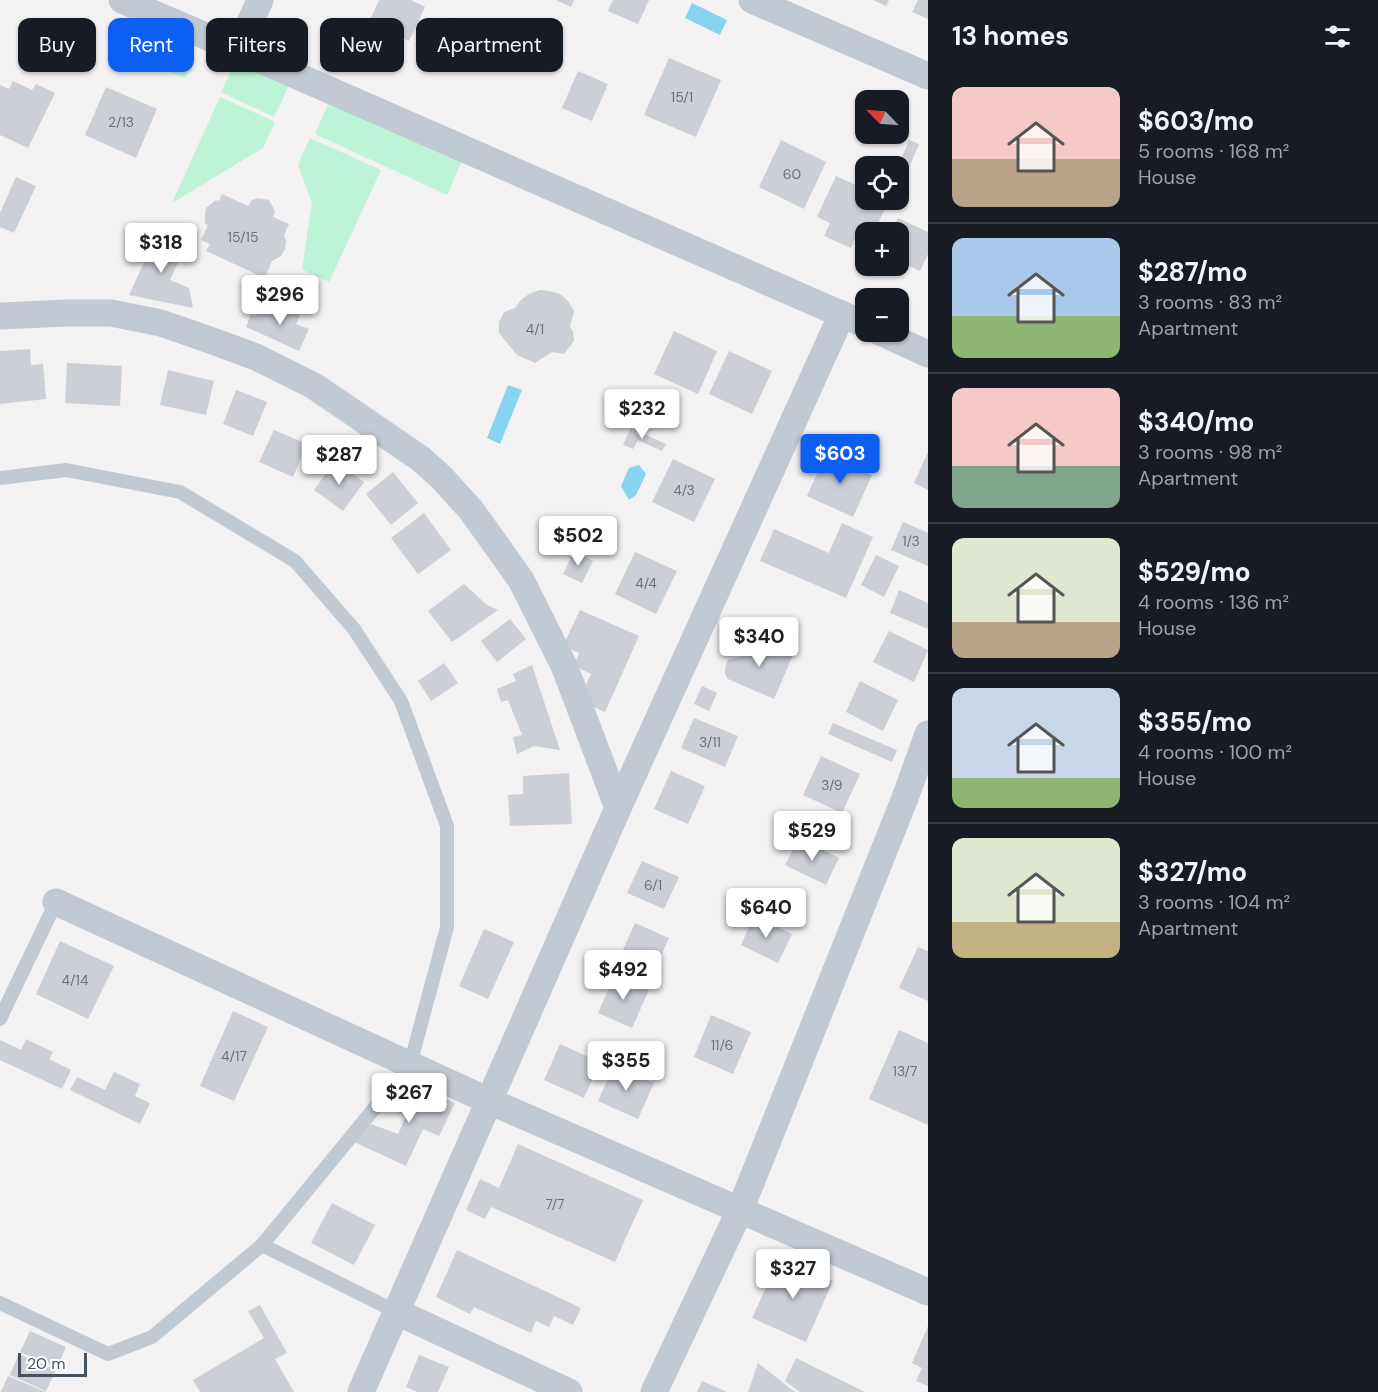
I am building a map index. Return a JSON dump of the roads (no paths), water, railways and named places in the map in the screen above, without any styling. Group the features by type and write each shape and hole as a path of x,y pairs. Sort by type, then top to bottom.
{"street":[{"path":"122,0 206,36"},
{"path":"252,18 260,0"},
{"path":"752,0 928,76"},
{"path":"288,72 854,319 618,808 361,1392"},
{"path":"0,316 111,313 161,323 256,357 314,386 421,459 471,510 521,580 565,668 618,808"},
{"path":"902,342 928,354"},
{"path":"654,1392 740,1210 928,734"},
{"path":"56,902 489,1101 928,1292"},
{"path":"397,1312 569,1392"}],"lane":[{"path":"0,478 66,470 180,492 295,561 354,629 401,701 447,826 447,927 410,1065 262,1245 153,1337 108,1354 0,1303"},
{"path":"0,1019 56,902"},
{"path":"262,1245 397,1312"}],"water":[{"path":"692,3 727,20 720,35 685,18"},
{"path":"508,385 522,390 500,444 487,438"},
{"path":"639,465 646,474 636,495 629,500 621,486 629,468"}]}
